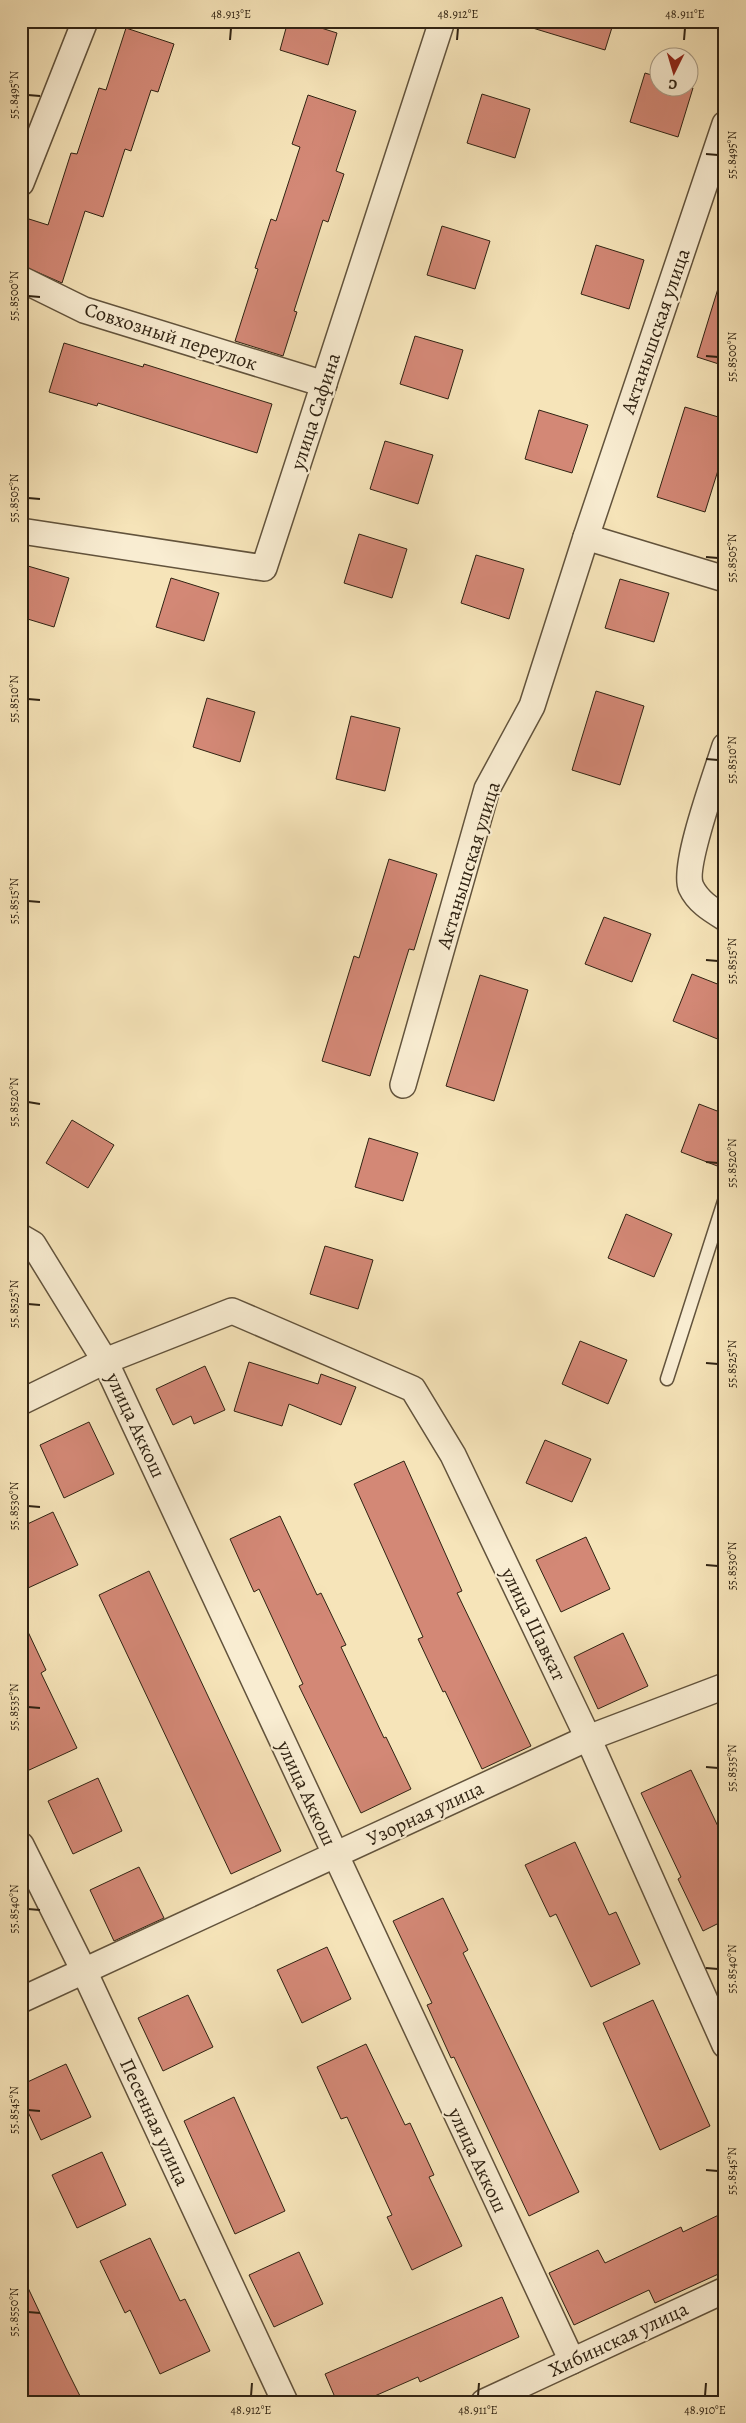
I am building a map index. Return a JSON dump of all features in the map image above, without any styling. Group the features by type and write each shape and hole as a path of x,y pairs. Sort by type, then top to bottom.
{"street":[{"path":"21,183 85,21"},
{"name":"улица Сафина","path":"21,531 264,568 442,21"},
{"name":"Актанышская улица","path":"403,1085 487,789 532,706 586,537 725,124"},
{"name":"Совхозный переулок","path":"21,279 84,310 324,384"},
{"path":"586,537 725,579"},
{"path":"725,746 689,863 690,886 701,902 725,918"},
{"name":"улица Аккош","path":"21,1237 33,1244 106,1361 572,2361"},
{"name":"улица Шавкат","path":"106,1361 232,1311 413,1388 453,1455 588,1738 725,2045"},
{"path":"21,1402 106,1361"},
{"name":"Узорная улица","path":"21,2000 588,1738 725,1686"},
{"name":"Песенная улица","path":"21,1845 84,1971 285,2402"},
{"name":"Хибинская улица","path":"484,2402 725,2290"}],"lane":[{"path":"667,1379 724,1198"}],"building":[{"path":"288,21 299,21 337,33 328,65 280,50"},
{"path":"527,21 614,21 605,50 526,26"},
{"path":"126,28 174,44 158,92 151,90 131,151 125,149 103,217 85,211 62,283 21,265 21,244 29,219 48,225 71,153 77,154 99,88 106,90"},
{"path":"645,73 648,74 648,98 690,98 678,137 630,122"},
{"path":"482,94 530,109 515,158 467,143"},
{"path":"308,95 356,111 336,171 344,174 328,222 323,220 294,311 297,312 283,356 235,341 258,269 255,268 271,219 276,221 300,147 292,144"},
{"path":"442,226 490,241 475,289 427,275"},
{"path":"596,245 644,260 629,309 581,294"},
{"path":"720,282 725,283 725,366 697,357"},
{"path":"415,336 463,350 448,399 400,384"},
{"path":"64,343 143,367 144,364 272,404 257,453 98,403 97,406 49,392"},
{"path":"685,407 725,419 725,448 705,512 657,497"},
{"path":"539,410 588,425 572,473 525,459"},
{"path":"385,441 433,455 418,504 370,489"},
{"path":"359,534 407,549 392,598 344,583"},
{"path":"476,555 524,569 509,619 461,603"},
{"path":"21,564 69,578 54,627 21,617"},
{"path":"171,578 219,593 204,641 156,627"},
{"path":"620,579 669,593 654,642 605,628"},
{"path":"596,691 644,706 620,785 572,770"},
{"path":"207,698 255,712 240,762 193,747"},
{"path":"351,716 400,728 385,791 336,779"},
{"path":"389,859 437,874 414,950 409,949 370,1076 322,1061 354,956 359,958"},
{"path":"604,917 651,934 632,982 585,964"},
{"path":"692,974 725,987 725,1028 720,1040 673,1021"},
{"path":"480,975 528,990 494,1101 446,1086"},
{"path":"699,1104 725,1114 725,1169 681,1152"},
{"path":"72,1120 114,1145 88,1188 46,1163"},
{"path":"369,1138 418,1153 403,1201 355,1187"},
{"path":"626,1214 672,1234 654,1277 608,1258"},
{"path":"325,1246 373,1260 358,1309 310,1294"},
{"path":"580,1341 627,1360 608,1404 562,1384"},
{"path":"249,1362 318,1384 321,1374 356,1387 341,1425 289,1404 282,1426 234,1411"},
{"path":"205,1366 225,1410 194,1424 191,1416 173,1425 156,1389"},
{"path":"89,1422 114,1474 64,1498 40,1445"},
{"path":"545,1440 591,1459 572,1502 526,1483"},
{"path":"404,1461 462,1591 457,1593 531,1746 482,1769 418,1639 423,1637 354,1484"},
{"path":"53,1512 78,1565 28,1588 21,1573 21,1527"},
{"path":"280,1516 317,1595 321,1593 346,1645 341,1647 384,1738 386,1737 411,1789 361,1813 299,1686 303,1684 259,1589 254,1592 230,1539"},
{"path":"586,1537 610,1589 561,1612 536,1560"},
{"path":"149,1571 281,1851 231,1874 99,1595"},
{"path":"21,1617 46,1670 41,1673 77,1748 27,1771 21,1759"},
{"path":"623,1633 648,1686 598,1709 574,1657"},
{"path":"691,1770 725,1841 725,1920 703,1931 678,1879 681,1877 641,1793"},
{"path":"98,1778 122,1831 73,1854 48,1801"},
{"path":"575,1842 609,1915 616,1912 640,1964 591,1987 556,1914 550,1917 525,1865"},
{"path":"139,1867 164,1918 114,1941 90,1890"},
{"path":"443,1898 468,1950 463,1953 579,2192 529,2216 454,2057 451,2058 427,2005 432,2003 393,1921"},
{"path":"327,1947 351,1999 302,2023 277,1970"},
{"path":"188,1995 213,2047 163,2071 138,2018"},
{"path":"653,2000 710,2126 660,2150 603,2023"},
{"path":"366,2044 405,2125 410,2123 434,2175 429,2177 462,2246 412,2270 387,2217 392,2215 347,2117 341,2119 317,2067"},
{"path":"66,2064 91,2117 41,2140 21,2097 21,2085"},
{"path":"234,2097 285,2211 235,2234 184,2121"},
{"path":"102,2152 126,2205 77,2228 52,2175"},
{"path":"725,2212 725,2271 655,2303 649,2290 574,2325 549,2273 598,2250 605,2263 681,2227 683,2232"},
{"path":"150,2238 180,2301 185,2299 210,2351 160,2374 130,2310 125,2313 100,2261"},
{"path":"299,2252 323,2304 274,2327 249,2275"},
{"path":"21,2273 66,2368 83,2402 21,2402"},
{"path":"502,2297 519,2337 420,2382 418,2377 361,2402 337,2402 325,2374"}]}
